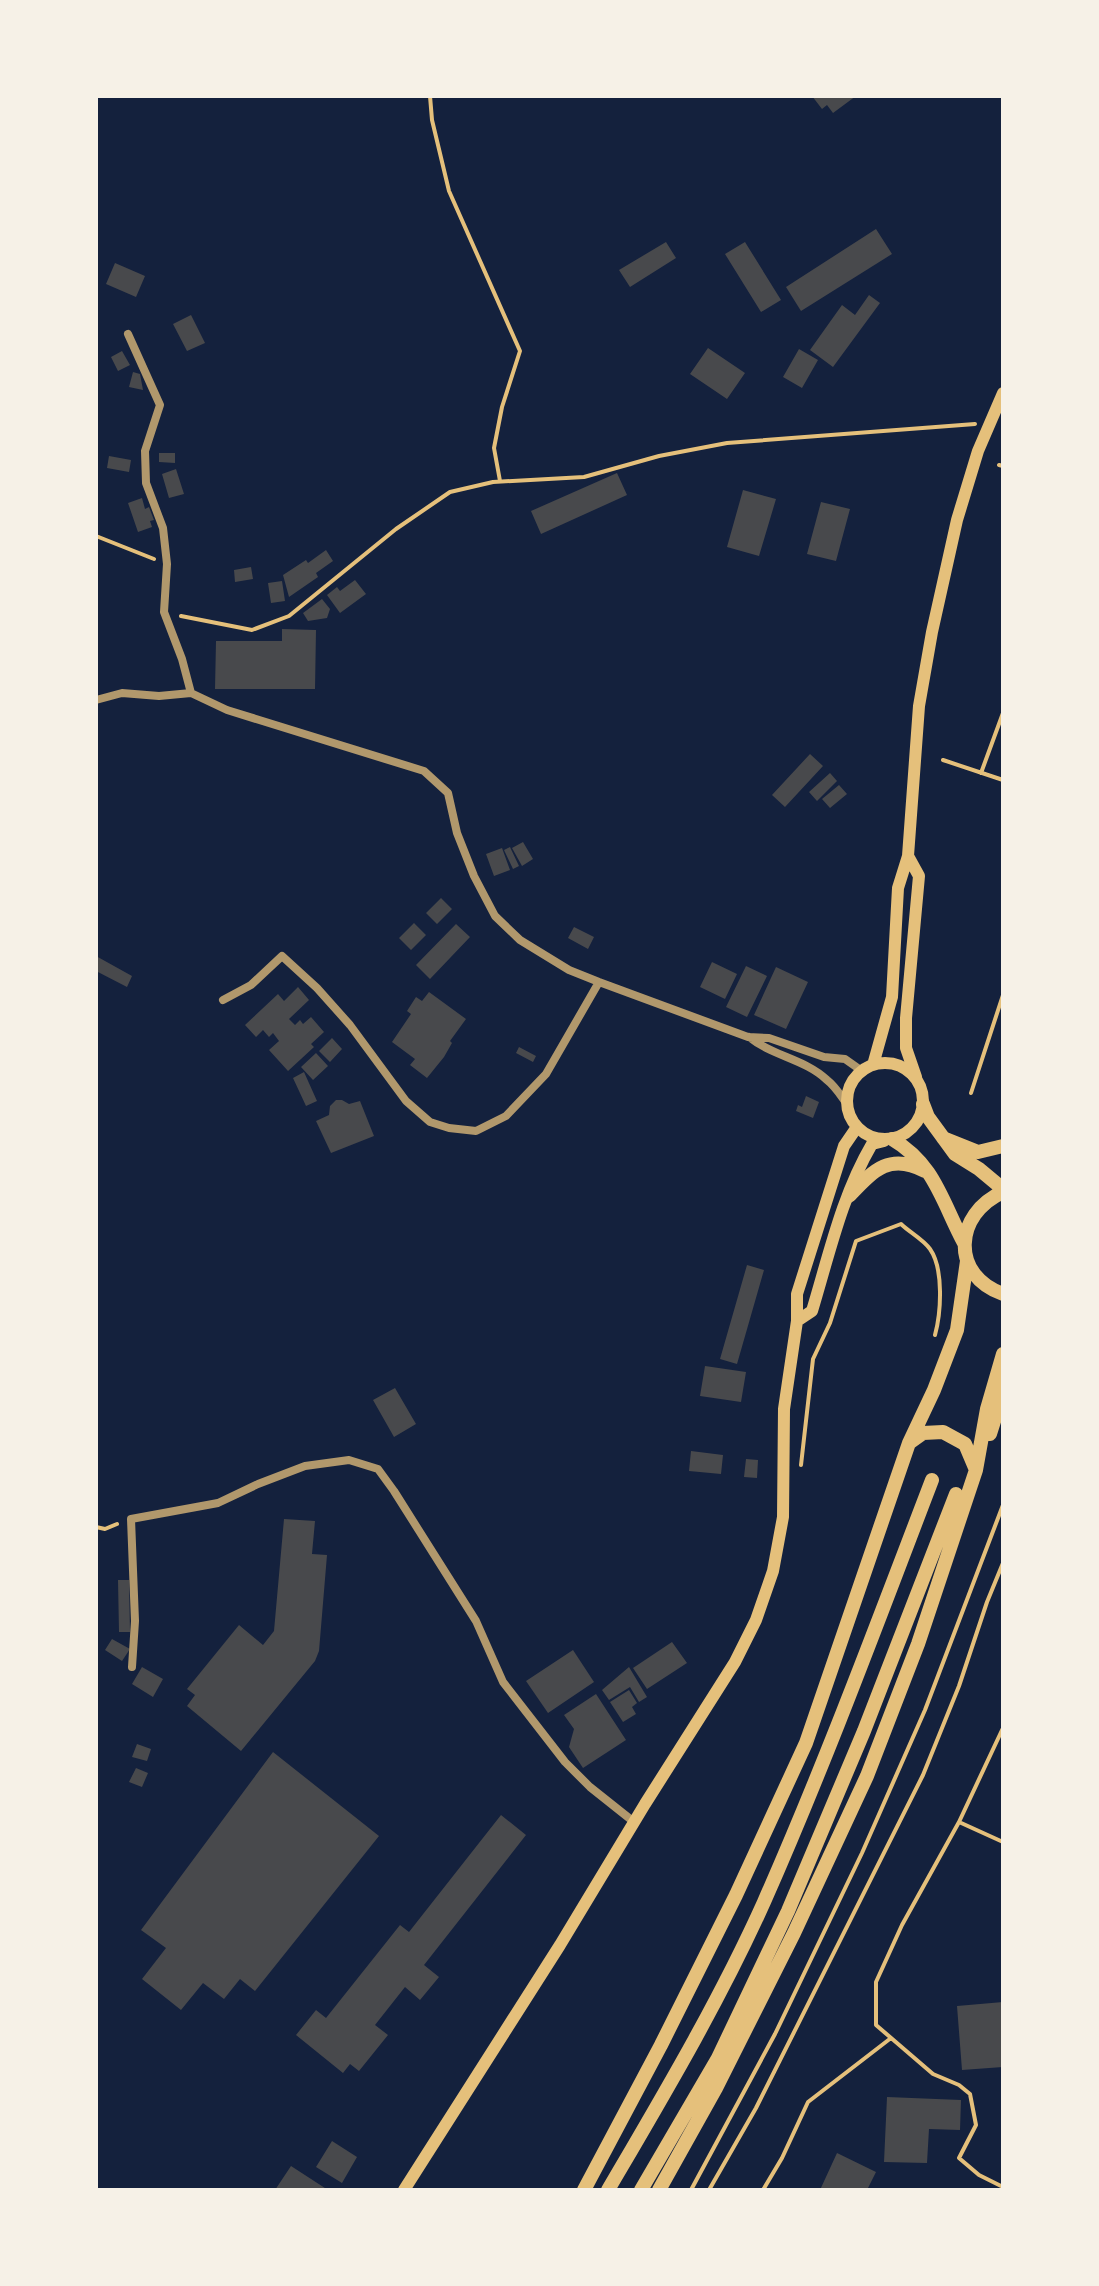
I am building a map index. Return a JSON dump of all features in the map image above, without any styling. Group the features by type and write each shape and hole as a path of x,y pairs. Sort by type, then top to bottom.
{"highway":[{"path":"923,1104 928,1117 955,1154 1003,1190 976,1210 967,1226 964,1244"},
{"path":"943,1138 978,1152 1003,1146"},
{"path":"584,2190 661,2045 806,1743 909,1443 957,1330 967,1261 964,1244 932,1175 908,1149 892,1139"},
{"path":"849,1196 872,1172 894,1162 910,1163 932,1175"},
{"path":"967,1261 977,1278 991,1290 1003,1294"},
{"path":"978,1463 987,1409 1003,1354"},
{"path":"659,2190 716,2088 794,1933 867,1776 918,1644 1003,1393"},
{"path":"909,1443 923,1433 943,1432 965,1444 978,1463"},
{"path":"608,2190 691,2050 763,1904 844,1711 932,1480"},
{"path":"641,2190 718,2058 788,1911 864,1731 956,1494"}],"main road":[{"path":"868,1068 892,997 898,888 908,856 919,706 932,632 957,520 978,451 1003,393"},
{"path":"797,1321 812,1311 857,1170 872,1144 903,1135 913,1127 923,1104 922,1092 906,1048 919,876 908,856"},
{"path":"892,1139 867,1135 857,1127 847,1104 854,1080 868,1068 886,1064 909,1071 917,1081"},
{"path":"404,2190 735,1662 756,1620 773,1571 783,1517 784,1409 797,1321 797,1294 844,1146 857,1127"}],"street":[{"path":"128,334 160,405 145,451 146,483 163,528 167,564 164,612 191,693"},
{"path":"96,700 122,693 159,696 191,693 227,710 424,771 448,793 457,833 474,876 495,916 520,940 569,970 748,1037 761,1047 803,1065 826,1079 847,1104"},
{"path":"223,1000 251,985 282,956 317,988 350,1025 406,1101 430,1122 476,1131 506,1116 546,1074 599,982"},
{"path":"748,1037 769,1038 868,1068"},
{"path":"132,1667 135,1621 131,1519 218,1503 305,1466 349,1460 378,1469 476,1621 503,1682 565,1762 590,1787 634,1822"}],"path":[{"path":"430,96 432,120 449,191 520,351 502,407 494,448 500,481"},
{"path":"164,612 252,630 289,616 396,529 450,492 500,481 584,477 659,456 727,443 990,424"},
{"path":"96,536 167,564"},
{"path":"981,773 1003,713"},
{"path":"943,760 1003,780"},
{"path":"971,1093 1003,995"},
{"path":"801,1475 813,1359 830,1323 856,1241 901,1224 930,1249 940,1278 939,1321 933,1343"},
{"path":"691,2190 775,2034 862,1853 925,1710 1003,1505"},
{"path":"96,1527 105,1529 131,1519"},
{"path":"709,2190 756,2108 923,1775 1003,1563"},
{"path":"1002,2185 979,2175 959,2158 976,2125 970,2094 959,2085 933,2074 876,2025 876,1982 902,1925 959,1822 1003,1728"},
{"path":"959,1822 1003,1842"},
{"path":"763,2190 808,2102 891,2038"}],"building":[{"path":"812,96 856,96 833,113 827,105 822,109"},
{"path":"876,229 892,254 801,311 786,287"},
{"path":"666,242 676,258 630,287 619,270"},
{"path":"745,242 781,300 761,312 725,254"},
{"path":"115,263 145,276 136,297 106,284"},
{"path":"869,295 880,303 833,367 810,350 842,305 855,315"},
{"path":"191,315 205,343 187,351 173,324"},
{"path":"708,348 745,373 727,399 690,374"},
{"path":"799,349 818,360 802,388 783,377"},
{"path":"122,351 130,365 118,371 111,357"},
{"path":"133,372 140,374 143,390 129,387"},
{"path":"159,453 175,453 175,463 159,462"},
{"path":"109,456 131,460 129,472 107,468"},
{"path":"176,469 184,494 169,498 162,474"},
{"path":"617,473 627,495 541,534 531,511"},
{"path":"743,490 776,499 759,556 727,547"},
{"path":"142,498 145,509 149,507 154,520 150,521 152,527 138,532 128,503"},
{"path":"821,502 850,509 836,561 807,554"},
{"path":"326,550 333,561 316,573 318,577 289,597 283,575"},
{"path":"251,567 253,579 235,582 234,570"},
{"path":"355,580 366,594 340,613 327,595 337,587 340,591"},
{"path":"282,581 285,601 271,603 268,583"},
{"path":"322,599 330,609 327,618 308,621 303,613"},
{"path":"282,629 316,630 315,689 215,689 216,641 282,641"},
{"path":"810,754 823,766 785,807 772,795"},
{"path":"830,773 837,781 817,801 809,792"},
{"path":"839,785 847,794 830,808 822,799"},
{"path":"523,842 533,859 522,866 512,848"},
{"path":"510,847 519,866 513,869 504,850"},
{"path":"502,848 510,870 494,876 486,854"},
{"path":"441,898 452,909 437,924 426,913"},
{"path":"414,923 426,935 411,950 399,938"},
{"path":"456,924 470,937 430,979 416,965"},
{"path":"574,927 594,937 588,949 568,938"},
{"path":"96,956 132,976 127,987 96,971"},
{"path":"712,962 737,974 725,999 700,987"},
{"path":"746,966 767,976 747,1017 726,1007"},
{"path":"776,967 808,982 786,1029 754,1015"},
{"path":"298,987 309,1000 289,1019 295,1025 300,1020 303,1024 311,1017 324,1032 311,1044 314,1047 288,1071 269,1050 279,1041 273,1033 269,1037 263,1030 256,1037 245,1025 278,994 284,1001"},
{"path":"429,992 466,1019 450,1041 452,1043 444,1057 427,1078 410,1065 415,1059 392,1042 411,1014 407,1011 416,997 422,1001"},
{"path":"332,1038 342,1049 330,1062 319,1051"},
{"path":"519,1047 536,1056 533,1062 516,1053"},
{"path":"316,1053 328,1066 313,1080 301,1067"},
{"path":"304,1072 317,1101 306,1106 293,1078"},
{"path":"806,1096 819,1102 813,1118 796,1111 798,1105 802,1107"},
{"path":"336,1100 349,1104 360,1101 374,1136 331,1153 316,1121 329,1115 330,1106"},
{"path":"747,1265 764,1270 737,1364 720,1359"},
{"path":"705,1366 746,1372 741,1402 700,1396"},
{"path":"395,1388 416,1424 394,1437 373,1400"},
{"path":"691,1451 723,1455 721,1474 689,1471"},
{"path":"746,1459 758,1460 757,1478 744,1477"},
{"path":"284,1519 315,1521 312,1554 327,1555 319,1651 315,1661 241,1751 187,1706 195,1695 187,1689 239,1625 263,1645 274,1631"},
{"path":"118,1580 129,1580 130,1632 119,1632"},
{"path":"112,1639 130,1649 122,1661 105,1650"},
{"path":"672,1642 687,1663 647,1689 633,1668"},
{"path":"573,1650 594,1682 548,1713 526,1681"},
{"path":"142,1667 163,1679 153,1697 132,1684"},
{"path":"629,1667 647,1697 639,1702 630,1687 609,1700 602,1690"},
{"path":"629,1690 637,1703 632,1707 636,1714 623,1722 610,1702"},
{"path":"596,1694 626,1740 583,1768 569,1747 574,1729 564,1715"},
{"path":"137,1744 151,1749 147,1761 132,1757"},
{"path":"273,1752 379,1836 255,1991 240,1979 224,1999 203,1983 181,2010 142,1979 166,1948 141,1930"},
{"path":"136,1768 148,1773 142,1787 129,1782"},
{"path":"501,1815 526,1835 424,1965 439,1977 420,2000 405,1987 375,2025 388,2035 359,2071 350,2064 343,2073 296,2035 316,2010 326,2018 400,1925 409,1932"},
{"path":"1003,2002 1003,2067 962,2070 957,2006"},
{"path":"887,2097 961,2100 960,2130 929,2129 927,2163 884,2162"},
{"path":"332,2141 357,2157 342,2183 316,2167"},
{"path":"837,2153 876,2172 867,2190 820,2190"},
{"path":"291,2166 328,2190 275,2190"}]}
